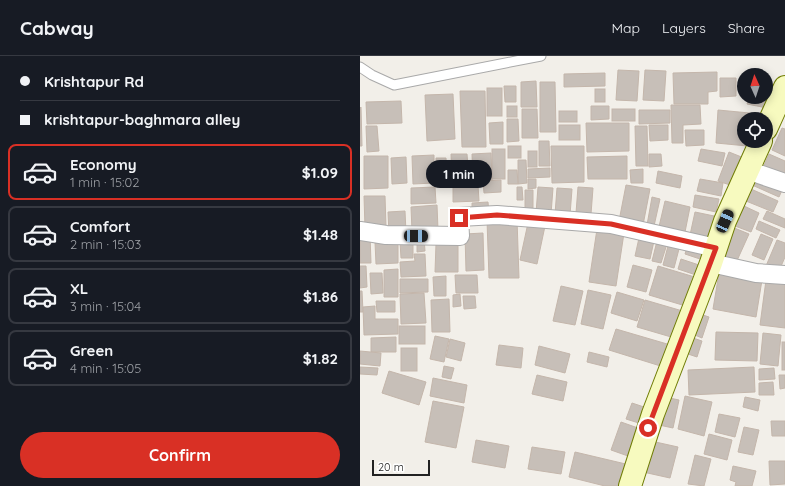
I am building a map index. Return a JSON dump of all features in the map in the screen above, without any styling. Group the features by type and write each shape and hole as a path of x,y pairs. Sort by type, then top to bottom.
{"street":[{"path":"773,113 785,86"},
{"path":"630,486 653,414 725,221 757,148"},
{"path":"747,170 785,183"},
{"path":"360,231 386,235 460,236 459,218 497,215 611,224 713,256 756,273 785,276"}],"lane":[{"path":"360,66 372,75 394,85 542,56"}],"building":[{"path":"618,70 639,71 637,101 616,100"},
{"path":"645,70 666,71 664,101 643,100"},
{"path":"717,72 717,91 708,92 708,104 674,104 673,73"},
{"path":"605,73 605,86 564,87 564,74"},
{"path":"720,78 736,78 736,96 720,97"},
{"path":"536,81 537,107 521,107 521,82"},
{"path":"540,82 555,82 556,132 540,132"},
{"path":"504,86 516,86 516,102 505,102"},
{"path":"487,88 502,88 502,116 487,116"},
{"path":"595,89 605,89 605,102 595,102"},
{"path":"460,91 485,91 486,147 462,147"},
{"path":"453,94 455,139 427,141 425,95"},
{"path":"401,101 402,123 367,124 366,102"},
{"path":"747,104 768,104 767,108"},
{"path":"671,105 700,105 701,124 683,125 683,143 672,143"},
{"path":"507,106 517,106 517,117 507,117"},
{"path":"591,106 609,106 609,119 591,120"},
{"path":"361,107 362,146 360,146 360,108"},
{"path":"522,109 537,109 538,138 522,138"},
{"path":"612,109 635,109 635,121 612,121"},
{"path":"639,110 670,110 670,123 639,124"},
{"path":"718,110 739,112 737,112 737,145 716,143"},
{"path":"559,111 577,111 577,122 559,122"},
{"path":"507,119 518,119 519,141 507,142"},
{"path":"503,122 503,144 490,144 489,123"},
{"path":"586,123 629,123 629,151 587,152"},
{"path":"559,125 580,125 580,140 559,140"},
{"path":"649,125 668,125 668,140 650,141"},
{"path":"366,126 377,126 379,151 367,152"},
{"path":"635,126 647,126 648,166 636,166"},
{"path":"782,128 785,129 785,156 772,150"},
{"path":"685,130 704,130 704,145 686,146"},
{"path":"539,141 549,141 550,166 539,166"},
{"path":"508,146 521,146 521,158 508,158"},
{"path":"551,146 584,146 584,182 552,183"},
{"path":"492,149 505,149 505,179 492,179"},
{"path":"701,149 725,153 722,166 698,161"},
{"path":"528,151 537,151 537,167 528,167"},
{"path":"729,152 744,158 733,186 718,181"},
{"path":"491,153 492,180 473,181 472,154"},
{"path":"451,154 467,154 469,181 452,182"},
{"path":"649,154 661,154 662,166 649,167"},
{"path":"769,154 785,161 785,180 762,170"},
{"path":"434,155 434,183 413,184 412,156"},
{"path":"364,156 388,156 388,188 364,189"},
{"path":"627,156 627,179 588,179 587,157"},
{"path":"406,157 407,183 392,184 391,158"},
{"path":"436,158 446,158 447,182 437,182"},
{"path":"518,160 526,160 527,183 518,184"},
{"path":"550,168 550,177 528,178 528,169"},
{"path":"643,169 643,183 631,183 630,170"},
{"path":"508,170 517,170 518,184 508,184"},
{"path":"658,171 682,176 680,188 656,183"},
{"path":"756,177 783,188 779,197 752,185"},
{"path":"528,179 536,179 536,188 528,189"},
{"path":"700,179 723,183 721,196 697,191"},
{"path":"501,180 501,192 484,193 483,181"},
{"path":"478,185 479,201 453,202 453,186"},
{"path":"626,185 650,189 643,225 619,221"},
{"path":"435,187 436,203 411,204 411,188"},
{"path":"517,187 522,187 523,200 517,200"},
{"path":"538,187 553,188 551,214 536,213"},
{"path":"578,187 593,188 591,214 576,213"},
{"path":"557,188 572,189 570,215 555,214"},
{"path":"751,189 778,201 773,212 746,201"},
{"path":"525,190 533,190 533,208 525,209"},
{"path":"695,195 719,199 716,212 693,207"},
{"path":"364,196 385,196 386,227 365,228"},
{"path":"652,197 660,199 654,226 647,225"},
{"path":"665,201 690,207 684,237 658,231"},
{"path":"488,202 489,214 472,215 472,203"},
{"path":"437,205 438,230 412,231 411,207"},
{"path":"744,206 759,213 751,232 735,226"},
{"path":"405,211 406,233 389,234 388,212"},
{"path":"767,211 785,219 785,228 763,219"},
{"path":"695,212 719,217 714,240 690,235"},
{"path":"517,219 519,278 489,278 487,220"},
{"path":"759,221 780,230 776,238 756,229"},
{"path":"528,223 545,226 537,264 520,260"},
{"path":"732,227 749,234 735,265 719,257"},
{"path":"597,229 624,233 616,286 589,282"},
{"path":"483,233 484,270 466,271 465,234"},
{"path":"370,234 371,263 360,263 360,235"},
{"path":"761,234 773,239 764,260 752,255"},
{"path":"417,238 424,238 425,251 417,252"},
{"path":"639,238 654,241 650,259 635,256"},
{"path":"777,240 785,243 785,257 779,271 766,266"},
{"path":"413,241 413,258 401,258 400,242"},
{"path":"657,241 667,244 661,263 652,261"},
{"path":"375,242 398,242 398,263 376,264"},
{"path":"436,244 458,244 458,272 435,272"},
{"path":"688,244 706,250 703,260 685,254"},
{"path":"668,246 679,249 674,268 663,265"},
{"path":"414,254 425,254 426,276 401,277 400,262 415,261"},
{"path":"681,259 699,265 696,275 678,269"},
{"path":"633,265 652,270 646,292 627,287"},
{"path":"360,266 366,266 367,287 360,288"},
{"path":"658,266 698,278 689,307 649,295"},
{"path":"398,269 398,297 384,297 384,270"},
{"path":"370,273 382,273 383,293 371,294"},
{"path":"719,273 762,280 756,317 713,309"},
{"path":"455,275 477,275 478,293 456,293"},
{"path":"446,276 446,296 434,296 433,277"},
{"path":"400,279 428,279 428,292 400,293"},
{"path":"766,280 785,282 785,328 760,325"},
{"path":"561,286 583,291 575,325 553,321"},
{"path":"588,290 611,295 603,329 581,324"},
{"path":"360,291 362,291 363,312 360,312"},
{"path":"617,292 644,300 637,321 611,313"},
{"path":"424,293 426,323 401,324 400,294"},
{"path":"460,294 461,306 453,307 453,295"},
{"path":"463,296 475,296 476,308 464,309"},
{"path":"449,299 450,332 432,332 431,300"},
{"path":"645,300 686,312 678,339 637,327"},
{"path":"376,301 395,301 395,312 377,312"},
{"path":"375,306 375,319 398,319 398,334 364,335 363,307"},
{"path":"697,313 709,317 702,338 690,333"},
{"path":"399,326 425,326 425,344 399,344"},
{"path":"616,329 674,346 667,368 609,350"},
{"path":"716,332 758,333 757,361 715,360"},
{"path":"763,333 781,335 778,366 760,364"},
{"path":"435,336 449,339 444,362 430,359"},
{"path":"687,336 702,341 697,357 682,352"},
{"path":"396,337 396,352 371,352 371,338"},
{"path":"450,339 465,343 461,361 446,357"},
{"path":"782,342 785,342 785,370 782,370"},
{"path":"499,345 523,348 521,368 496,365"},
{"path":"539,346 570,354 565,373 535,365"},
{"path":"401,348 417,348 417,371 401,371"},
{"path":"360,351 381,353 380,366 360,364"},
{"path":"589,352 609,357 607,367 587,362"},
{"path":"444,366 454,368 451,379 442,377"},
{"path":"360,367 378,368 377,375 360,374"},
{"path":"754,367 755,392 689,395 688,370"},
{"path":"774,368 775,379 759,380 759,369"},
{"path":"389,371 426,382 419,405 382,393"},
{"path":"537,375 567,382 563,401 532,394"},
{"path":"779,375 785,375 785,388 780,389"},
{"path":"433,378 467,385 464,403 430,396"},
{"path":"773,382 774,395 759,395 759,383"},
{"path":"685,396 712,402 704,436 678,429"},
{"path":"665,397 679,400 673,428 659,425"},
{"path":"745,397 760,400 758,411 743,407"},
{"path":"433,401 464,407 456,448 425,442"},
{"path":"632,403 647,408 642,424 626,419"},
{"path":"719,414 740,418 735,437 715,432"},
{"path":"771,421 785,421 785,436 772,436"},
{"path":"621,422 638,428 628,456 611,450"},
{"path":"744,427 759,430 753,455 738,452"},
{"path":"709,434 732,440 727,460 704,454"},
{"path":"476,440 509,446 505,468 472,462"},
{"path":"651,441 678,447 670,478 643,472"},
{"path":"532,447 565,452 561,474 528,469"},
{"path":"575,452 630,465 625,486 605,486 569,477"},
{"path":"695,455 711,459 704,486 688,484"},
{"path":"769,461 785,461 785,484 770,485"},
{"path":"733,466 756,471 752,486 735,486 736,482 730,480"}],"route":[{"path":"459,218 497,215 611,224 716,248 648,428"}]}
